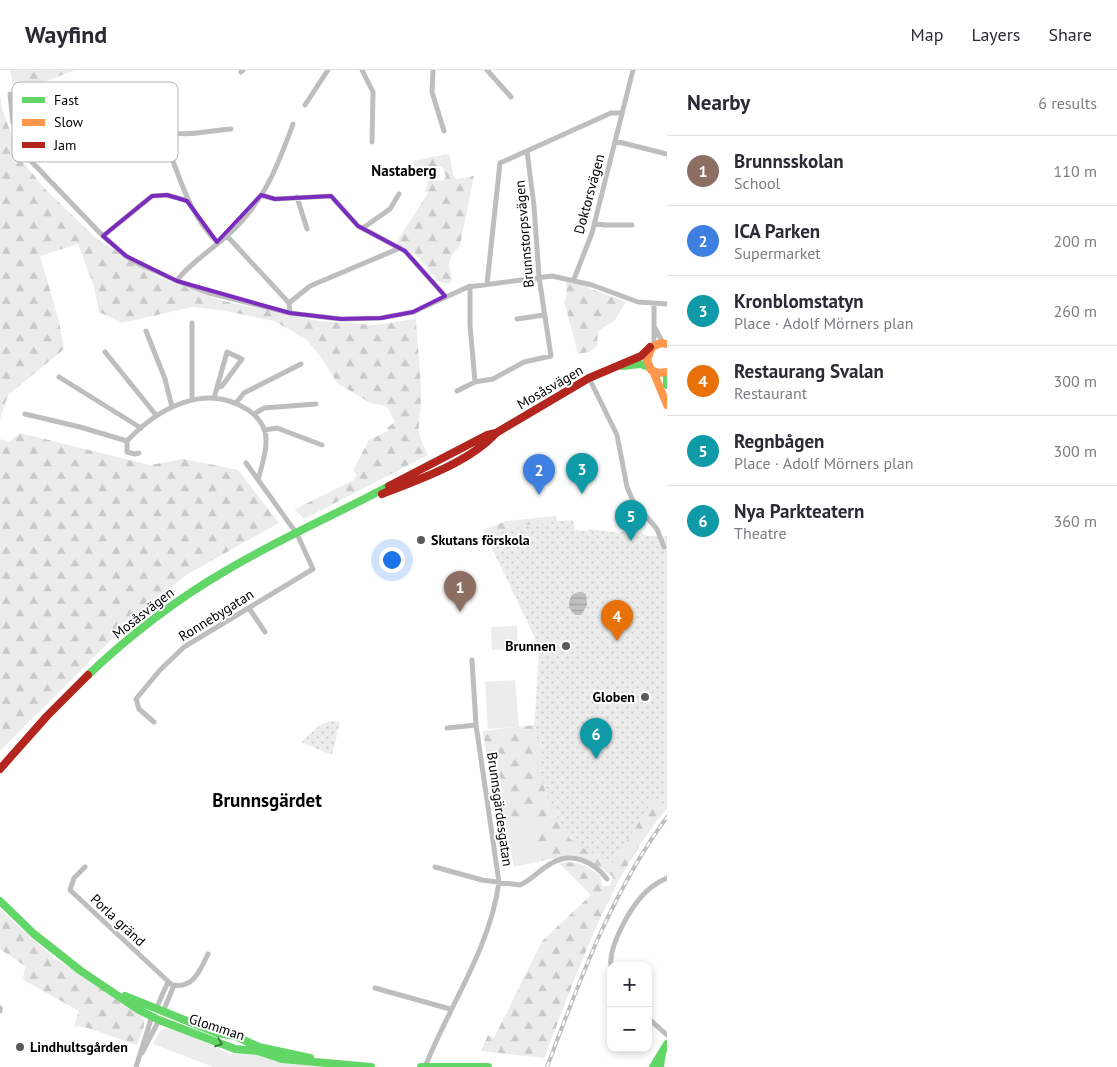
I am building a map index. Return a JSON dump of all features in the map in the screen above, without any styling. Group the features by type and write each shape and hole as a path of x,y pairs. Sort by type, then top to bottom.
{"main road":[{"path":"665,343 652,346 646,358 650,368 659,380 663,398 667,405"},
{"name":"Mosåsvägen","path":"0,769 85,677 144,626 211,580 487,435 496,433 589,378 641,356 652,346"},
{"name":"Mosåsvägen","path":"619,366 640,364 658,373 667,374"},
{"path":"667,374 667,384"},
{"name":"Mosåsvägen","path":"0,775 26,741"},
{"name":"Glomman","path":"0,901 59,955 111,990 157,1014 235,1049 258,1051 282,1059 371,1067"},
{"name":"Glomman","path":"157,1014 239,1038 260,1047 280,1050 324,1062"},
{"path":"653,1067 667,1044"},
{"path":"660,1067 662,1051"},
{"path":"423,1067 488,1067"}],"street":[{"path":"305,105 328,70"},
{"path":"362,70 369,79 374,97 372,142"},
{"path":"433,70 432,92 444,131"},
{"path":"487,70 511,97"},
{"name":"Doktorsvägen","path":"574,280 594,223 633,70"},
{"path":"10,94 12,113"},
{"path":"487,284 500,163 611,113 622,113"},
{"path":"176,281 180,275 227,236 261,195 280,161 294,124"},
{"path":"178,132 191,133 231,129"},
{"path":"615,140 667,154"},
{"name":"Brunnstorpsvägen","path":"475,382 493,379 531,360 551,356 539,277 534,206 527,151"},
{"path":"32,162 103,236 126,256 176,281 238,301 290,313 341,319 381,318 413,312 470,286 539,277 559,277 574,280 627,299 654,304 667,304"},
{"path":"174,162 189,201 202,225 218,243"},
{"path":"363,228 390,209 400,194"},
{"path":"103,236 152,196 166,195 189,201"},
{"path":"261,195 270,198 331,196 363,228 400,248 408,255 445,296"},
{"path":"297,197 307,228"},
{"path":"594,223 632,225"},
{"path":"227,236 289,303 290,313"},
{"path":"289,303 310,286 400,248"},
{"path":"457,390 475,382 470,324 470,286"},
{"path":"652,346 655,328 654,304"},
{"path":"517,319 544,314"},
{"path":"192,323 192,400"},
{"path":"655,328 665,343"},
{"path":"146,331 165,379 172,406"},
{"path":"105,352 156,416"},
{"path":"214,398 216,388 227,352 242,360 222,386 216,388"},
{"path":"236,403 244,393 301,364"},
{"path":"59,377 141,428"},
{"path":"589,378 617,435 627,487 633,502 657,529 664,547"},
{"path":"138,452 134,454 127,452 127,441 156,416 172,406 192,400 214,398 236,403 254,414 264,430 266,444 258,480"},
{"path":"254,414 264,408 316,404"},
{"path":"25,414 80,427 127,441"},
{"path":"264,430 277,428 322,445"},
{"path":"246,463 297,534"},
{"name":"Ronnebygatan","path":"154,722 136,704 139,693 184,647 314,569 297,534"},
{"path":"249,608 265,632"},
{"name":"Brunnsgärdesgatan","path":"423,1067 487,934 496,906 499,882 476,725 472,660"},
{"path":"447,728 476,725"},
{"path":"435,867 520,885 552,863 568,858 588,862 607,879"},
{"name":"Porla gränd","path":"85,867 74,878 70,890 171,984"},
{"path":"611,962 612,949 635,904 652,886 667,878"},
{"path":"136,1067 171,984 187,984 195,979 208,954"},
{"path":"375,988 450,1009"},
{"path":"652,1022 667,1035"}],"highlighted area":[{"path":"167,195 187,201 217,242 261,195 275,199 331,196 358,226 405,251 445,296 413,312 381,318 341,319 290,313 177,281 126,256 103,236 152,196"}],"green space":[{"path":"10,70 75,70 44,82 13,82"},
{"path":"0,95 3,112 12,135 12,162 23,162 46,190 97,239 156,276 223,301 319,321 374,325 416,319 421,387 419,431 428,455 304,519 295,509 354,480 357,475 353,470 369,440 388,431 387,428 395,422 387,406 372,404 337,383 324,361 306,339 274,321 220,310 192,307 122,323 99,312 94,286 78,244 40,256 59,321 64,349 8,395 0,419"},
{"path":"446,154 450,156 453,175 456,179 474,176 460,245 451,256 449,265 452,280 450,284 439,282 416,255 396,243 428,193 425,191 429,180 442,181 446,177 442,166 419,169 414,167 413,161"},
{"path":"566,282 573,282 626,302 615,320 598,331 597,346 589,352 578,354 564,301 567,294"},
{"path":"20,433 150,465 184,459 238,470 279,523 186,575 122,629 0,751 0,439 9,442"},
{"path":"556,516 614,783 667,808 646,836 611,896 582,960 544,1058 481,1051 488,1035 494,1038 542,941 591,895 559,863 571,862 586,866 600,876 602,886 610,886 613,877 604,870 580,858 563,857 541,861 532,817 505,822 487,760 483,731 535,725 539,654 533,633 483,530 506,521"},
{"path":"573,520 575,530 588,531 588,529 619,533 634,528 647,536 667,536 667,808 666,810 652,801 613,863 577,845 566,835 546,794 538,766 542,743 538,740 534,730 539,654 533,633 486,536 531,524"},
{"path":"517,626 518,649 492,650 491,627"},
{"path":"515,680 519,727 488,729 485,682"},
{"path":"329,721 340,722 332,755 301,742 320,725"},
{"path":"532,817 541,861 514,867 505,822"},
{"path":"0,909 54,958 141,1014 144,1025 137,1045 88,1028 74,1026 79,1011 23,980 25,966 0,949"},
{"path":"167,1028 179,1030 230,1054 253,1052 279,1061 327,1067 213,1067 153,1044 160,1031"}],"shaded area":[{"path":"580,592 586,594 587,605 581,615 575,615 569,608 570,599 572,595"}],"railway":[{"path":"547,1067 598,938 629,876 667,817"}],"traffic: fast":[{"path":"623,366 640,364 649,367"},
{"path":"667,376 667,385"},
{"path":"88,675 154,618 208,581 267,548 389,486"},
{"path":"0,901 34,934 81,971 139,1010 159,1020 235,1049 258,1051 282,1059 371,1067"},
{"path":"125,996 217,1033 235,1036 259,1047 310,1058"},
{"path":"653,1067 667,1044"},
{"path":"660,1067 662,1053"},
{"path":"421,1067 488,1067"}],"traffic: slow":[{"path":"667,344 661,343 652,347 647,360 651,370 659,373 667,372"},
{"path":"653,371 667,405"}],"traffic: jam":[{"path":"389,486 487,435 496,433 589,378 641,356 650,347"},
{"path":"382,494 458,461 472,453 496,433"},
{"path":"0,769 47,716 88,675"}],"place":[{"name":"Kronblomstatyn","path":"582,494"},
{"name":"ICA Parken","path":"539,495"},
{"name":"Skutans förskola","path":"421,540"},
{"name":"Regnbågen","path":"631,541"},
{"name":"Brunnsskolan","path":"460,612"},
{"name":"Restaurang Svalan","path":"617,641"},
{"name":"Brunnen","path":"566,646"},
{"name":"Globen","path":"645,697"},
{"name":"Nya Parkteatern","path":"596,759"},
{"name":"Lindhultsgården","path":"20,1047"}],"district":[{"name":"Nastaberg","path":"404,171"},
{"name":"Brunnsgärdet","path":"267,800"}]}
